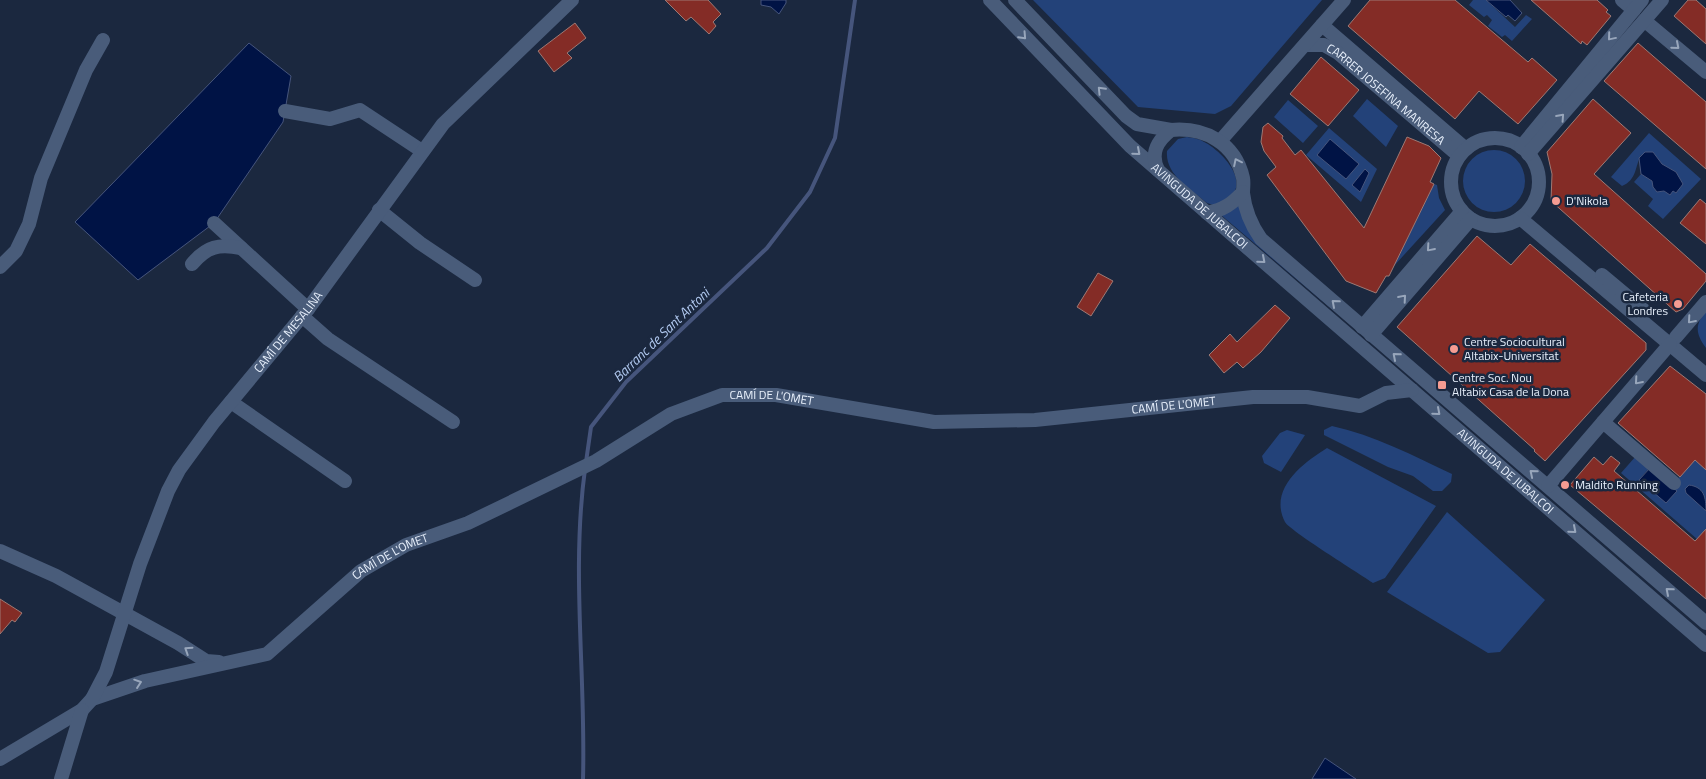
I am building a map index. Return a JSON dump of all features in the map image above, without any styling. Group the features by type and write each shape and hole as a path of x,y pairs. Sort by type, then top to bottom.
{"street":[{"name":"CAMÍ DE MESALINA","path":"82,710 92,699 106,672 140,564 168,491 180,470 231,402 305,313 443,124 479,87 572,0"},
{"path":"990,0 1095,112 1159,171"},
{"path":"1015,0 1126,116 1137,124 1206,134 1221,140 1339,5"},
{"path":"1525,150 1638,5 1622,0"},
{"path":"1525,150 1662,0"},
{"path":"1339,5 1336,23 1346,45"},
{"path":"1645,20 1706,72"},
{"name":"CARRER JOSEFINA MANRESA","path":"1322,25 1462,153"},
{"path":"0,267 16,251 29,224 40,178 86,70 103,40"},
{"name":"CARRER JOSEFINA MANRESA","path":"1305,45 1324,45 1338,53 1462,153"},
{"path":"285,111 330,119 360,110 422,151"},
{"name":"AVINGUDA DE JUBALCOI","path":"1171,130 1160,140 1154,153 1159,171 1706,645"},
{"path":"1493,138 1512,142 1525,150 1537,171 1538,188 1534,201 1524,215 1504,225 1492,226 1466,215 1453,194 1451,184 1452,174 1462,153 1484,140 1493,138"},
{"name":"AVINGUDA DE JUBALCOI","path":"1221,140 1234,155 1242,172 1246,210 1261,239 1706,623"},
{"path":"1207,212 1220,211 1232,204 1243,192"},
{"path":"379,210 413,238 475,280"},
{"path":"1366,331 1466,215"},
{"path":"1524,215 1673,340 1706,362"},
{"path":"214,224 305,313 328,340 453,422"},
{"path":"192,264 200,254 212,247 225,245 241,249"},
{"path":"1548,486 1706,302"},
{"path":"1673,340 1706,375"},
{"path":"1378,397 1383,388 1384,375 1380,362"},
{"name":"CAMÍ DE L'OMET","path":"92,699 145,681 267,654 361,571 406,545 468,523 596,461 671,414 722,394 776,395 934,422 1035,420 1252,397 1308,397 1360,406 1386,394 1412,390"},
{"path":"231,402 345,481"},
{"path":"1603,422 1674,483"},
{"name":"CAMÍ DE L'OMET","path":"0,552 56,576 178,643 206,661 234,662"},
{"path":"0,759 82,710"},
{"path":"62,779 82,710"}],"shaded area":[{"path":"761,0 786,0 786,3 779,14 771,7 761,5"},
{"path":"1033,0 1322,0 1231,106 1215,114 1138,107"},
{"path":"1473,0 1486,0 1515,27 1526,15 1532,19 1512,41 1505,35 1502,37 1488,26 1492,20 1487,15 1484,17 1469,5"},
{"path":"1486,0 1510,0 1522,13 1515,21 1508,15 1506,17"},
{"path":"249,43 291,76 283,122 214,223 138,280 75,222"},
{"path":"1367,99 1398,126 1386,147 1353,116"},
{"path":"1288,100 1318,126 1303,143 1274,117"},
{"path":"1329,128 1377,169 1361,202 1306,155"},
{"path":"1649,133 1701,179 1663,219 1648,206 1653,199 1634,182 1641,174 1649,178 1661,191 1673,191 1681,187 1676,172 1661,164 1653,152 1641,155 1633,176 1622,186 1611,177"},
{"path":"1195,138 1212,147 1232,168 1237,184 1234,192 1228,199 1213,205 1207,203 1174,174 1167,160 1167,151 1178,139"},
{"path":"1330,139 1359,164 1346,179 1317,155"},
{"path":"1488,150 1500,150 1516,159 1523,169 1525,181 1523,193 1516,203 1500,212 1488,212 1477,207 1468,198 1463,187 1463,175 1468,164 1477,155"},
{"path":"1645,152 1653,152 1662,164 1676,172 1683,184 1676,193 1673,191 1670,195 1664,191 1657,192 1653,187 1652,181 1641,174 1639,158"},
{"path":"1365,169 1369,173 1360,192 1352,185"},
{"path":"1434,184 1437,185 1439,198 1445,210 1393,267"},
{"path":"1239,204 1333,310 1221,215"},
{"path":"1706,310 1706,348 1698,333 1698,325"},
{"path":"1332,426 1378,440 1423,460 1452,474 1451,482 1442,491 1433,491 1413,476 1388,467 1324,435 1324,430"},
{"path":"1287,430 1305,435 1281,472 1264,463 1262,456 1280,433"},
{"path":"1327,448 1436,506 1385,578 1373,583 1289,527 1285,522 1281,510 1284,488 1299,469"},
{"path":"1636,456 1649,468 1639,480 1671,486 1695,460 1706,470 1706,529 1697,539 1621,473"},
{"path":"1650,468 1677,491 1666,503 1639,480"},
{"path":"1689,485 1701,490 1706,511 1686,493 1685,489"},
{"path":"1447,512 1545,600 1500,652 1488,653 1387,592"},
{"path":"1325,758 1356,779 1312,779"}],"building":[{"path":"665,0 708,0 721,14 713,22 716,26 709,34 691,17 686,21"},
{"path":"1370,0 1455,0 1528,62 1532,58 1557,80 1518,124 1479,91 1455,119 1348,26"},
{"path":"1531,0 1597,0 1608,10 1606,12 1611,16 1587,45 1582,41 1581,44"},
{"path":"1688,0 1696,0 1706,9 1706,44 1674,16"},
{"path":"575,23 586,38 567,53 572,58 554,72 538,51"},
{"path":"1638,43 1706,102 1706,169 1604,81"},
{"path":"1321,57 1359,90 1328,126 1290,94"},
{"path":"1593,99 1631,133 1594,174 1706,274 1706,281 1683,309 1676,312 1551,201 1552,174 1547,152"},
{"path":"1268,123 1283,136 1282,138 1295,155 1301,150 1364,228 1407,137 1429,146 1441,158 1430,182 1434,184 1389,276 1386,276 1376,293 1346,281 1267,175 1276,167 1264,151 1261,142 1263,127"},
{"path":"1700,199 1706,204 1706,244 1680,223"},
{"path":"1477,236 1511,265 1530,244 1646,343 1646,350 1545,461 1397,327"},
{"path":"1098,273 1113,281 1091,316 1077,307"},
{"path":"1275,305 1290,318 1261,352 1243,368 1237,362 1224,373 1209,355 1230,334 1237,342"},
{"path":"1670,366 1706,394 1706,470 1695,460 1680,477 1618,423"},
{"path":"1611,456 1620,463 1614,471 1695,541 1706,529 1706,599 1570,485 1594,457 1603,465"},
{"path":"0,599 22,613 15,622 12,620 0,634"}],"waterway":[{"name":"Barranc de Sant Antoni","path":"586,462 591,427 626,382 767,248 810,192 835,138 855,0"},
{"name":"Barranc de Sant Antoni","path":"583,779 579,546 585,469"}],"place":[{"name":"D'Nikola","path":"1556,201"},
{"name":"Cafeteria Londres","path":"1678,304"},
{"name":"Centre Sociocultural Altabix-Universitat","path":"1454,349"},
{"name":"Centre Soc. Nou Altabix Casa de la Dona","path":"1442,385"},
{"name":"Maldito Running","path":"1565,485"}]}
